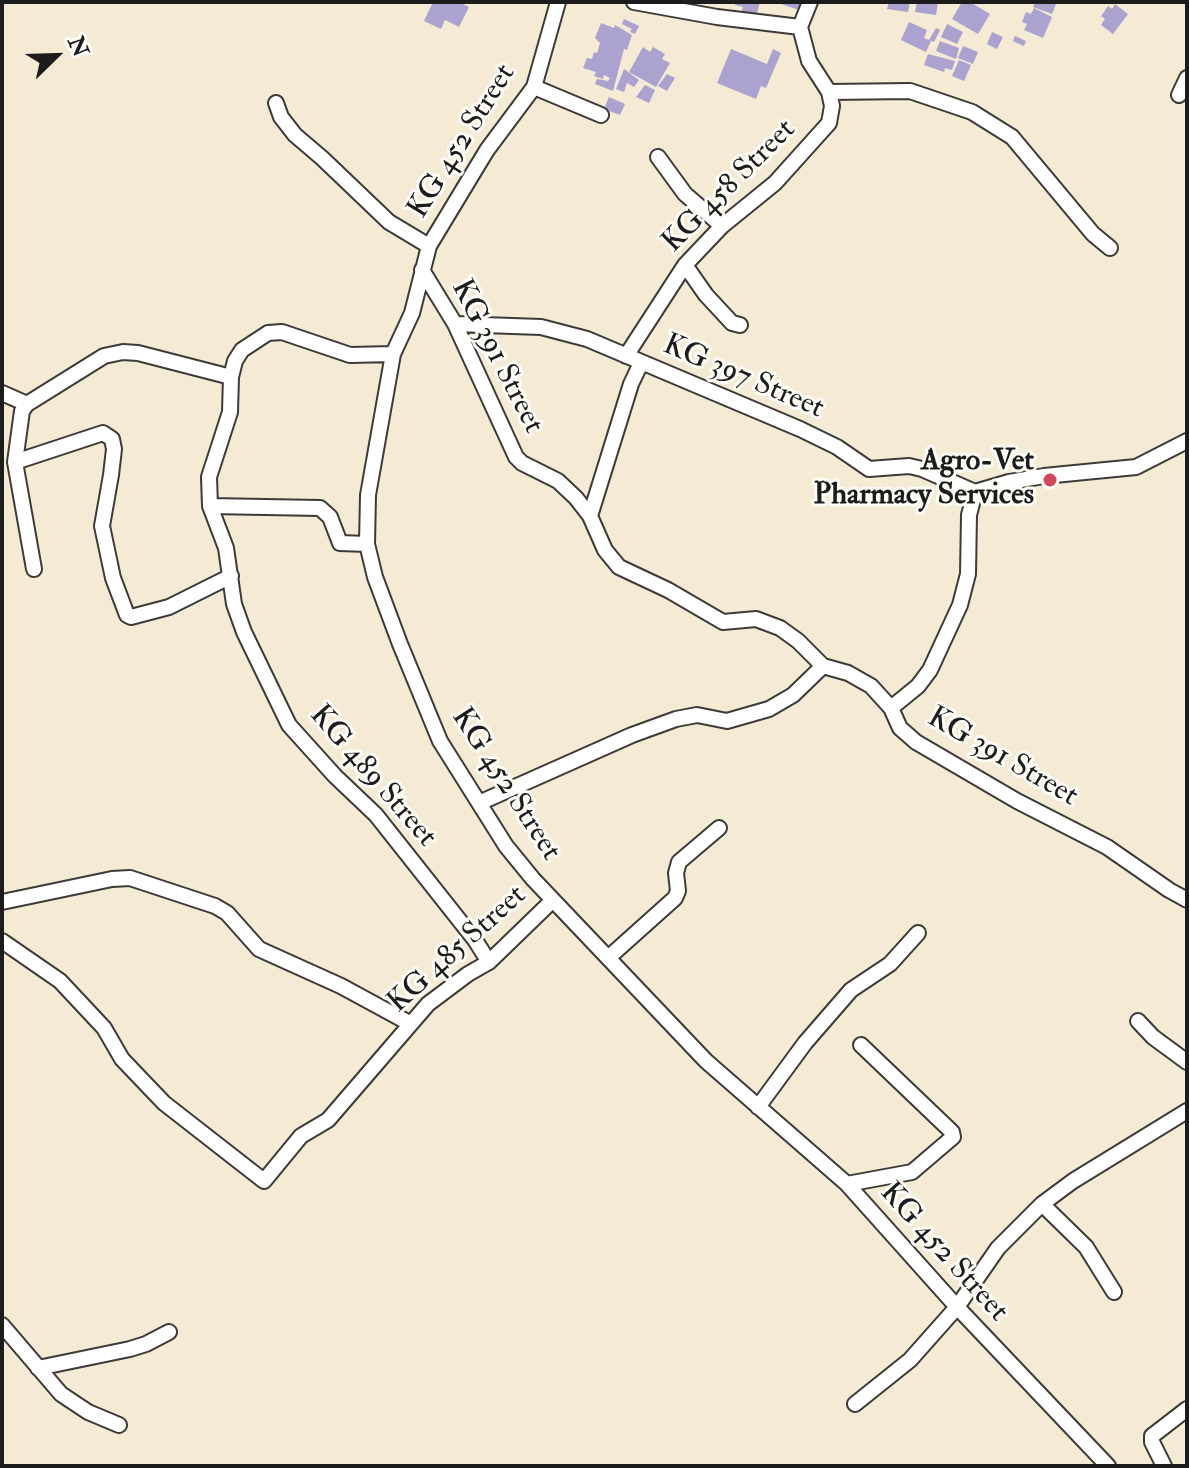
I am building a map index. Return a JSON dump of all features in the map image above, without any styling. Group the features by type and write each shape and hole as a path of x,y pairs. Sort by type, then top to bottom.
{"street":[{"name":"KG 452 Street","path":"558,2 534,87 487,150 429,246 412,313 393,354 368,495 367,544 375,577 400,644 440,741 506,846 706,1061 847,1184 957,1307 1108,1466"},
{"path":"634,2 717,17 800,27"},
{"path":"810,2 800,27 809,61 829,92 910,91 972,112 1012,137 1093,234 1110,248"},
{"path":"1179,95 1187,78"},
{"path":"534,87 601,115"},
{"name":"KG 458 Street","path":"626,356 685,265 722,226 775,183 829,123 832,106 829,92"},
{"path":"276,103 281,117 295,135 389,222 429,246"},
{"path":"658,157 685,194 722,226"},
{"path":"685,265 706,295 732,323 740,325"},
{"name":"KG 391 Street","path":"422,270 455,324 516,457 558,481 590,516 605,550 619,567 668,590 723,622 756,619 780,628 823,666 848,673 871,686 891,708 900,728 916,742 1017,801 1107,847 1187,900"},
{"name":"KG 397 Street","path":"455,324 541,327 587,339 800,429 837,447 864,467 909,466 975,492"},
{"name":"KG 489 Street","path":"393,354 350,355 282,332 268,333 242,350 235,361 231,377 230,412 209,477 210,506 226,548 234,604 244,632 289,725 376,815 489,962"},
{"path":"34,569 15,462 22,411 27,404 104,356 123,352 138,353 231,377"},
{"path":"590,516 631,384 641,363"},
{"path":"2,393 27,404"},
{"path":"15,462 103,433 112,439 111,475 102,526 113,578 127,615 131,617 169,607 231,576"},
{"path":"891,708 918,686 930,670 960,605 968,574 969,515 975,492 1044,476 1136,467 1187,441"},
{"path":"210,506 320,508 330,517 340,543 367,544"},
{"path":"479,803 632,735 676,719 697,715 727,721 769,709 793,695 823,666"},
{"path":"608,958 675,898 679,862 719,828"},
{"path":"2,902 130,878 215,906 227,913 259,949 341,986 411,1024"},
{"name":"KG 485 Street","path":"2,941 60,981 104,1028 122,1059 164,1103 264,1181 301,1136 328,1120 428,1004 489,962 553,900"},
{"path":"758,1107 805,1043 851,990 890,964 918,933"},
{"path":"1138,1021 1153,1037 1187,1062"},
{"path":"847,1184 912,1172 953,1137 952,1132 861,1045"},
{"path":"855,1404 910,1360 957,1307 998,1248 1042,1204 1073,1181 1187,1111"},
{"path":"1042,1204 1086,1247 1114,1292"},
{"path":"2,1325 73,1403 119,1425"},
{"path":"38,1368 130,1349 169,1332"},
{"path":"1164,1466 1152,1436 1187,1409"}],"building":[{"path":"433,2 459,2 469,7 459,27 445,20 441,29 424,21"},
{"path":"736,2 760,2 756,17 741,13 743,7 735,5"},
{"path":"775,2 802,2 799,10"},
{"path":"889,2 910,2 908,12 887,9"},
{"path":"917,2 938,2 936,15 915,12"},
{"path":"962,2 970,2 990,14 978,34 952,19"},
{"path":"1035,2 1056,4 1052,14 1033,7"},
{"path":"1115,4 1128,14 1113,34 1101,25 1105,19 1101,16 1108,6 1112,9"},
{"path":"1034,8 1052,17 1043,38 1024,30 1027,24 1022,22 1026,12 1031,14"},
{"path":"624,19 639,26 635,34 622,24"},
{"path":"909,22 927,30 924,38 931,41 926,52 901,40"},
{"path":"601,23 614,28 615,25 632,35 627,50 624,49 613,91 595,84 597,79 608,81 610,78 594,76 596,72 583,68 587,58 592,59 594,52 597,53 600,43 595,38"},
{"path":"947,24 963,32 957,44 941,37"},
{"path":"936,28 940,30 934,42 929,40"},
{"path":"992,32 1003,37 997,49 987,44"},
{"path":"1015,36 1026,41 1024,46 1013,41"},
{"path":"940,41 959,48 956,59 936,51"},
{"path":"963,46 978,52 973,64 958,58"},
{"path":"643,47 650,52 653,47 665,54 662,59 670,63 656,87 629,72"},
{"path":"731,49 767,64 773,49 781,53 766,88 761,86 756,99 717,83"},
{"path":"928,54 955,61 952,70 945,68 944,72 924,65"},
{"path":"959,60 971,65 964,81 952,76"},
{"path":"624,69 639,80 634,87 627,83 624,92 616,89"},
{"path":"667,74 675,78 667,91 658,86"},
{"path":"645,85 655,90 649,103 636,97"},
{"path":"609,97 625,104 620,115 604,109"}],"place":[{"name":"Agro-Vet Pharmacy Services","path":"1050,480"}]}
